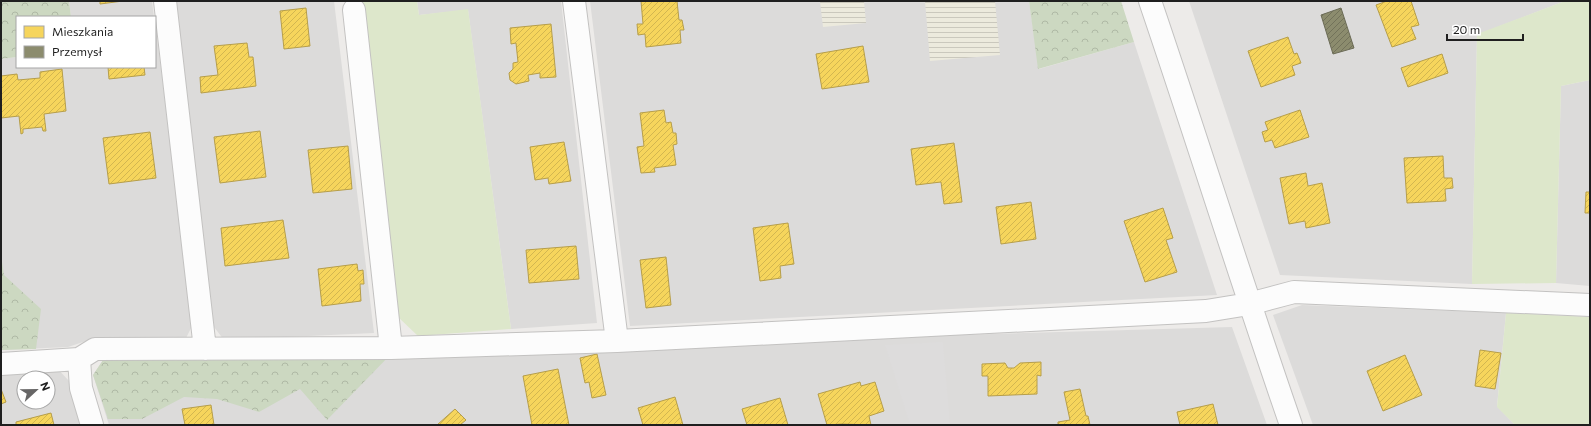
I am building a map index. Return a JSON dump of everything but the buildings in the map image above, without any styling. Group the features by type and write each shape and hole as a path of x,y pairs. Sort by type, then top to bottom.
{"street":[{"path":"165,1 205,349"},
{"path":"574,1 617,341"},
{"path":"1150,1 1193,128 1249,304 1292,425"},
{"path":"354,10 391,348"},
{"path":"1,364 79,359 96,349 391,348 617,341 1206,311 1249,304 1294,292 1590,306"},
{"path":"79,359 81,388 92,425"}],"shaded area":[{"path":"69,1 152,1 154,16 71,16"},
{"path":"176,1 334,1 374,333 224,340 211,323"},
{"path":"417,1 561,1 597,323 511,329 468,10 419,15"},
{"path":"590,1 1029,1 1039,69 1134,42 1217,295 630,326"},
{"path":"820,1 864,1 866,23 823,27"},
{"path":"925,1 995,1 1000,55 930,61"},
{"path":"1189,1 1565,1 1477,35 1472,284 1280,275"},
{"path":"156,29 193,324 186,338 98,337 68,347 1,350 1,59 16,57 16,68 156,68"},
{"path":"1590,80 1590,286 1556,283 1561,86"},
{"path":"1302,305 1506,313 1497,406 1515,425 1313,425 1273,315"},
{"path":"1232,327 1267,425 109,425 93,375 103,360"},
{"path":"943,342 950,425 910,425 885,345"},
{"path":"56,367 69,381 82,425 1,425 1,372 16,371 16,410 56,410 56,370 23,370"}],"green space":[{"path":"1,1 69,1 71,16 16,16 16,57 1,59"},
{"path":"362,1 417,1 419,15 468,9 511,329 418,336 397,316"},
{"path":"1029,1 1121,1 1134,42 1038,69"},
{"path":"1565,1 1590,1 1590,80 1561,86 1556,283 1472,284 1477,34"},
{"path":"1,255 4,275 41,309 36,349 1,350"},
{"path":"1506,313 1590,317 1590,425 1515,425 1497,407"},
{"path":"394,351 327,420 300,389 259,412 217,399 184,397 142,419 108,419 93,375 103,360"}]}
